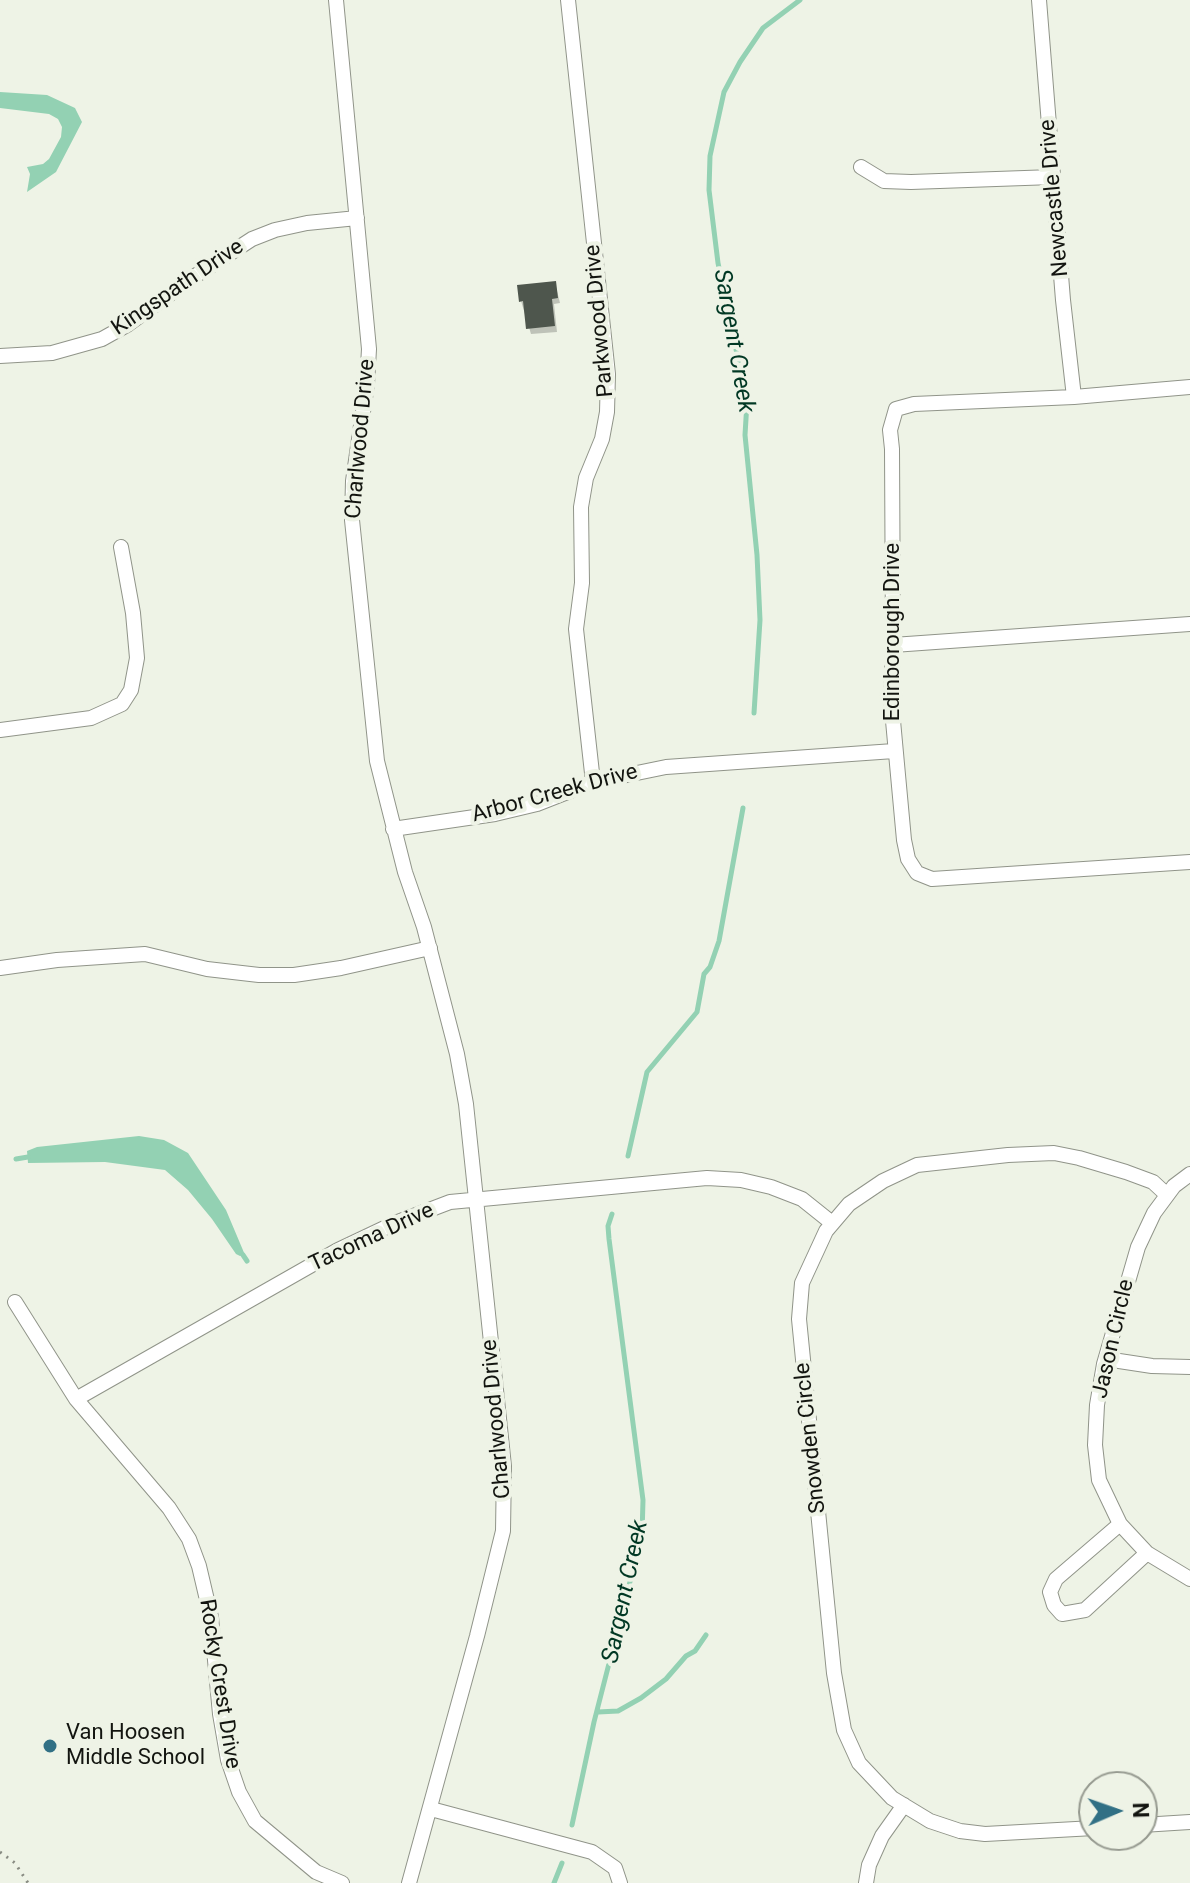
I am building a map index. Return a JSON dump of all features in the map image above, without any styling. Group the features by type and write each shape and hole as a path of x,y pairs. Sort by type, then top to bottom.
{"street":[{"name":"Charlwood Drive","path":"336,0 369,349 353,481 352,520 377,761 393,829"},
{"name":"Parkwood Drive","path":"568,0 608,374 607,412 602,439 586,478 581,507 582,583 576,629 593,782"},
{"name":"Newcastle Drive","path":"1039,0 1074,397"},
{"path":"861,167 884,181 1053,177"},
{"name":"Kingspath Drive","path":"0,356 52,353 102,339 252,239 307,223 357,218"},
{"name":"Edinborough Drive","path":"1190,387 1074,397 914,404 896,409 890,430 894,751 908,859 917,873 932,879 1190,862"},
{"path":"0,730 91,718 122,704 131,690 137,658 133,613 121,547"},
{"path":"893,645 1190,624"},
{"name":"Arbor Creek Drive","path":"393,829 537,804 593,782 666,767 894,751"},
{"path":"0,968 57,960 145,954 207,969 259,975 294,975 430,948 393,829"},
{"name":"Charlwood Drive","path":"409,1883 503,1531 504,1466 466,1104 457,1054 430,948"},
{"name":"Snowden Circle","path":"1078,1829 985,1834 960,1831 930,1821 892,1798 859,1763 844,1730 834,1673 799,1319 802,1283 826,1231 849,1204 883,1181 917,1165 1054,1153 1153,1182 1167,1195"},
{"name":"Jason Circle","path":"1190,1174 1174,1186 1154,1213 1138,1247 1106,1359 1097,1405 1095,1445 1099,1480 1120,1524 1147,1553 1190,1579"},
{"name":"Tacoma Drive","path":"76,1399 338,1250 450,1202 707,1178 741,1180 771,1187 802,1199 832,1223"},
{"name":"Rocky Crest Drive","path":"15,1302 76,1399 169,1508 189,1539 211,1617 220,1714 228,1760 239,1792 255,1821 316,1872 342,1883"},
{"path":"1106,1359 1152,1366 1190,1367"},
{"path":"1120,1524 1056,1579 1050,1592 1054,1605 1062,1614 1085,1610 1147,1553"},
{"path":"866,1883 869,1865 882,1836 904,1805"},
{"path":"431,1809 592,1852 615,1868 620,1883"},
{"path":"1158,1824 1190,1822"}],"path":[{"path":"0,1852 15,1863 28,1883"}],"shaded area":[{"path":"0,92 47,95 75,108 82,122 56,172 27,192 30,174 27,167 43,164 49,159 61,137 62,127 58,119 49,114 0,108"},
{"path":"139,1136 164,1140 188,1153 226,1210 245,1255 236,1254 188,1190 165,1170 105,1162 28,1163 27,1151 37,1147"}],"building":[{"path":"556,281 558,298 552,299 555,326 526,329 523,301 519,302 517,285"}],"waterway":[{"name":"Sargent Creek","path":"754,713 760,620 745,435 747,402 718,263 709,190 710,156 724,92 740,62 763,28 800,0"},
{"name":"Sargent Creek","path":"628,1156 647,1072 697,1012 704,974 710,967 719,941 743,808"},
{"path":"16,1159 28,1157"},
{"name":"Sargent Creek","path":"572,1825 594,1722 642,1535 643,1500 609,1239 608,1226 612,1214"},
{"path":"243,1255 247,1261"},
{"path":"598,1712 618,1711 641,1698 695,1651 706,1635"},
{"name":"Sargent Creek","path":"554,1883 562,1863"}],"place":[{"name":"Van Hoosen Middle School","path":"50,1746"}]}
